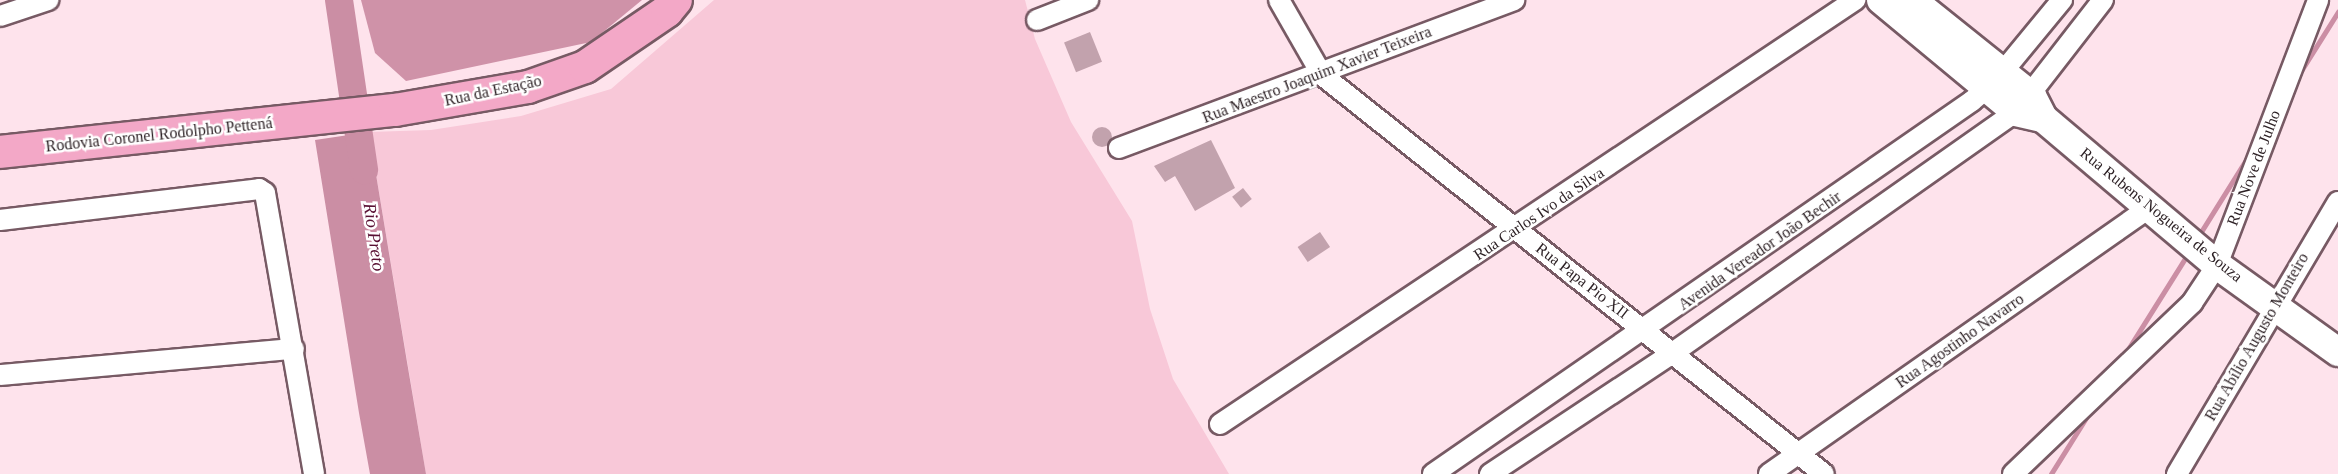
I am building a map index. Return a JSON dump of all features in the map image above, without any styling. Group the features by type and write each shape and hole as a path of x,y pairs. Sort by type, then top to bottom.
{"main road":[{"name":"Rua da Estação","path":"319,117 394,110 528,87 585,67 667,11 676,0"},
{"name":"Rodovia Coronel Rodolpho Pettená","path":"0,152 319,117"}],"street":[{"path":"0,16 26,4 48,0"},
{"path":"1037,20 1088,0"},
{"name":"Rua Papa Pio XII","path":"1279,0 1322,75 1516,230 1674,352 1824,474"},
{"name":"Rua Maestro Joaquim Xavier Teixeira","path":"1119,148 1322,75 1514,0"},
{"name":"Rua Carlos Ivo da Silva","path":"1221,424 1516,230 1855,0"},
{"name":"Rua Rubens Nogueira de Souza","path":"1881,0 1995,81 2150,207 2217,265 2338,352"},
{"name":"Rua Rubens Nogueira de Souza","path":"1912,0 1995,81"},
{"name":"Avenida Vereador João Bechir","path":"1433,474 1646,331 1995,81 2062,0"},
{"name":"Avenida Vereador João Bechir","path":"1490,474 1674,352 2030,109 2103,0"},
{"name":"Rua Nove de Julho","path":"2013,474 2192,303 2217,265 2318,0"},
{"path":"0,219 259,189 268,199 314,474"},
{"name":"Rua Abílio Augusto Monteiro","path":"2177,474 2274,304 2338,202"},
{"name":"Rua Agostinho Navarro","path":"1769,474 2150,207"},
{"path":"0,375 294,349"}],"shaded area":[{"path":"361,0 642,0 591,42 406,81 375,53"},
{"path":"714,0 1025,0 1035,39 1071,122 1132,221 1150,309 1173,379 1229,474 426,474 369,132 431,130 521,116 611,89"}],"water":[{"path":"369,132 426,474 370,474 359,413 315,140"}],"building":[{"path":"1090,32 1102,62 1076,72 1064,42"},
{"path":"1102,127 1109,130 1112,137 1109,144 1102,147 1095,144 1092,137 1095,130"},
{"path":"1211,140 1235,188 1195,211 1175,176 1165,182 1154,166"},
{"path":"1243,188 1252,199 1241,208 1232,197"},
{"path":"1320,232 1330,247 1308,262 1298,247"}],"waterway":[{"name":"Rio Preto","path":"339,0 364,170"},
{"path":"2301,71 2338,12"},
{"path":"2201,232 2249,155"},
{"path":"2127,351 2186,257"},
{"path":"2051,474 2086,418"}]}
